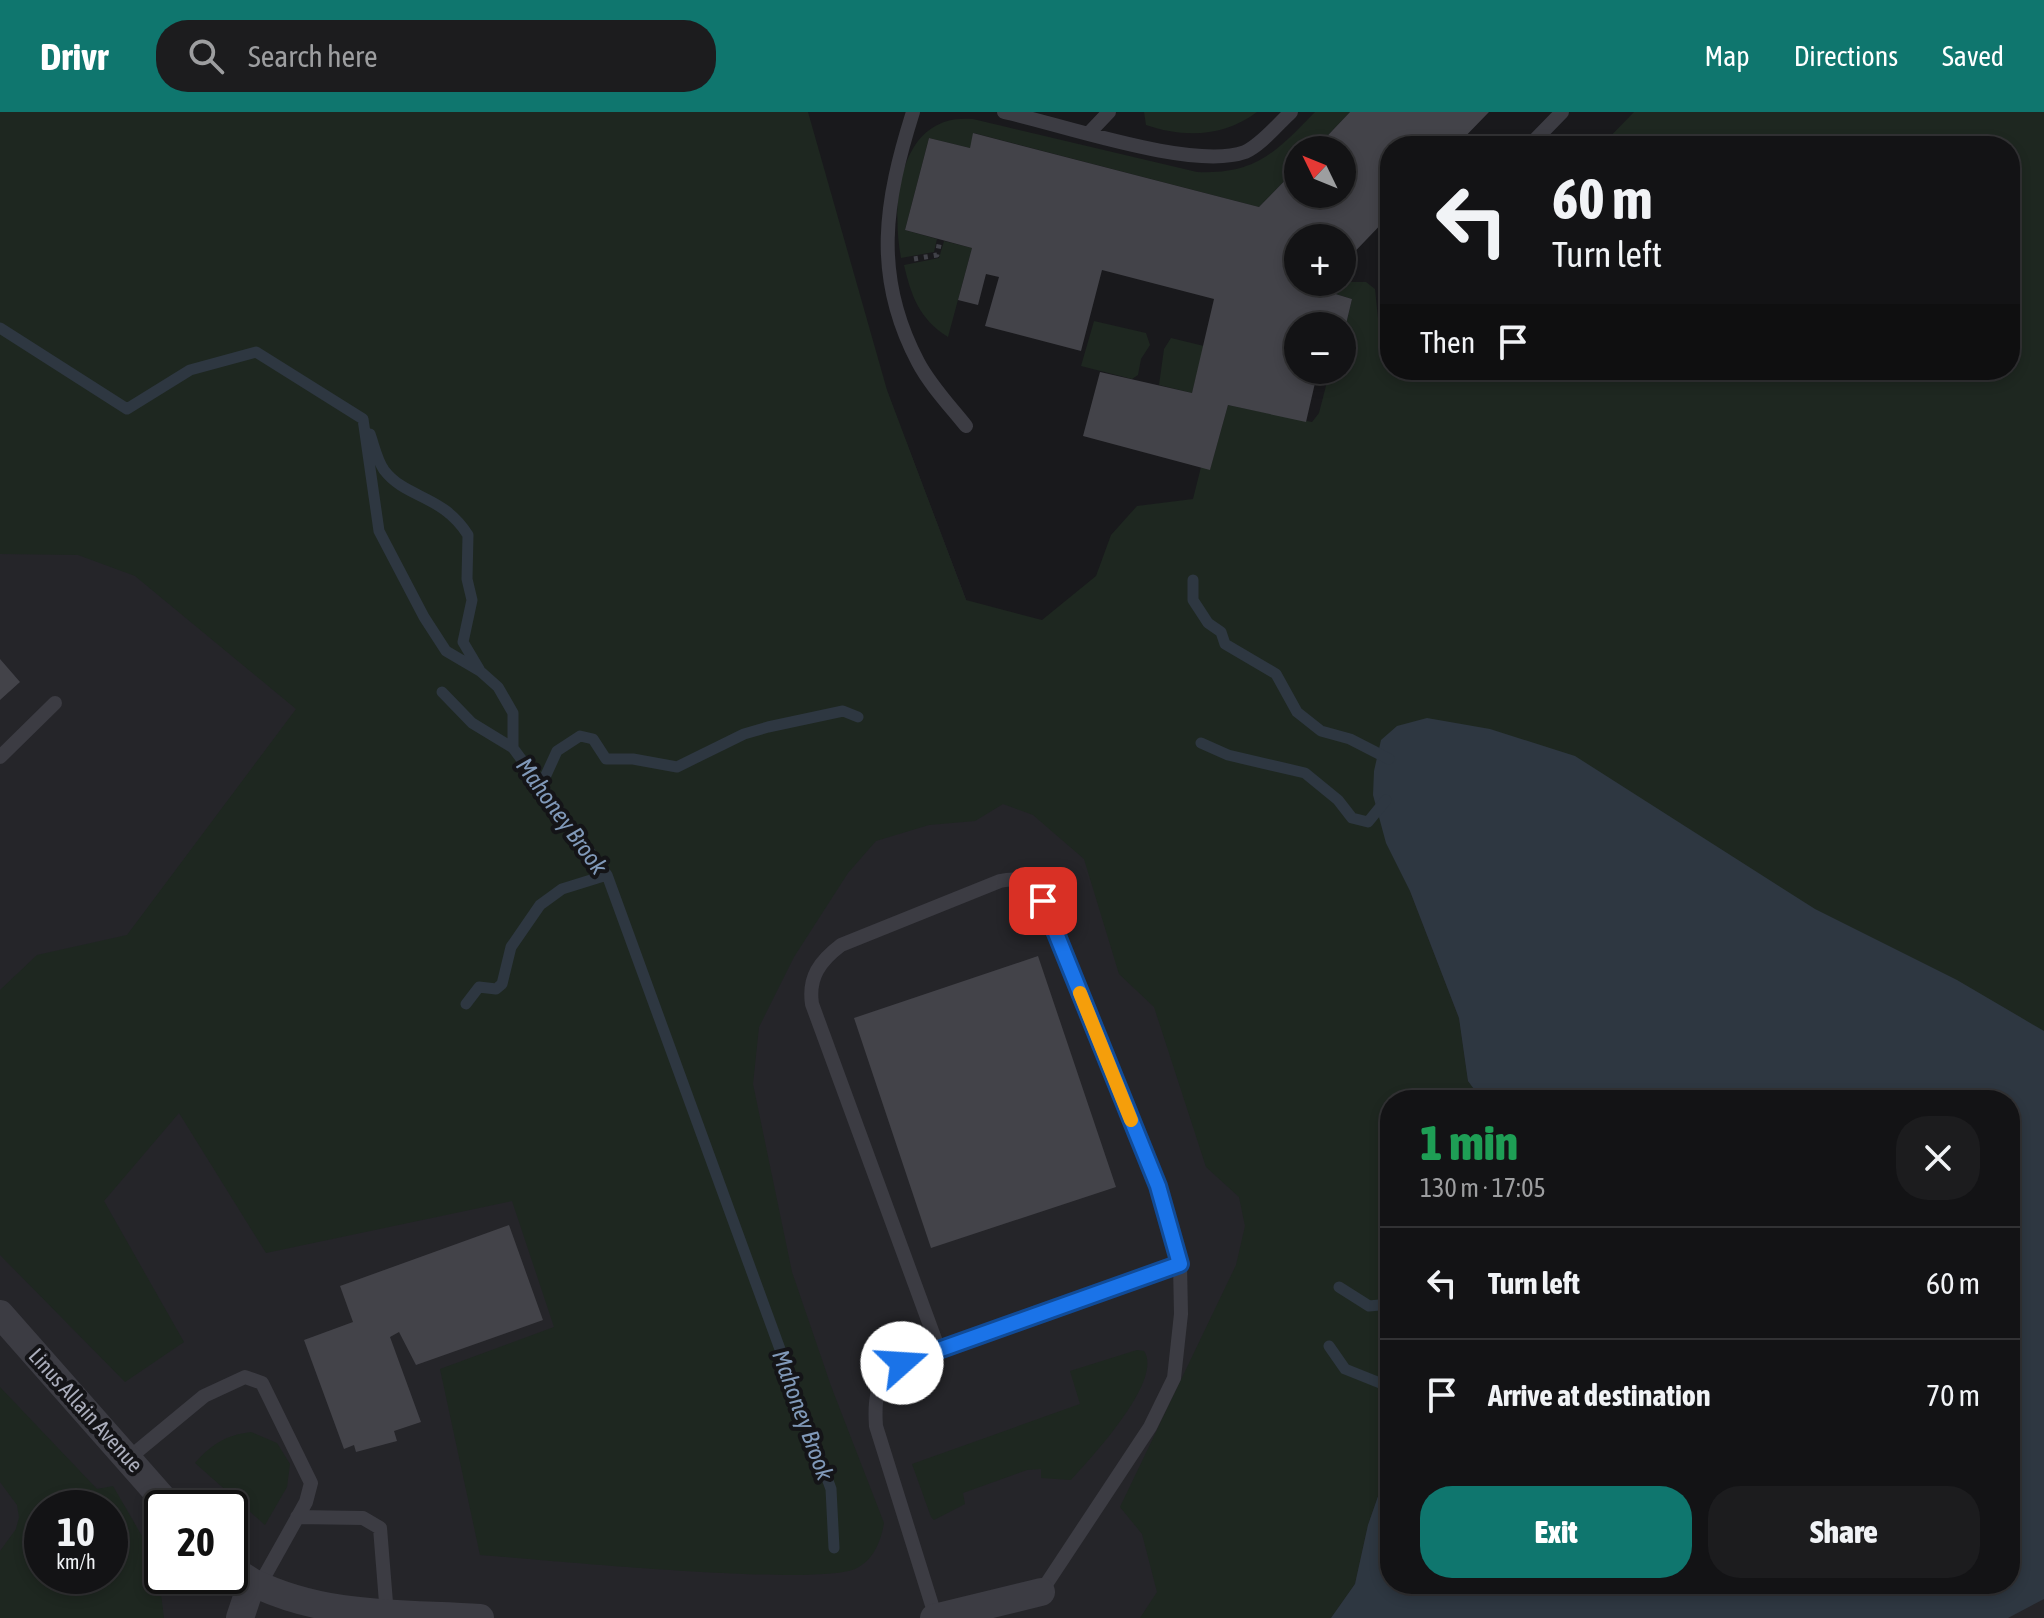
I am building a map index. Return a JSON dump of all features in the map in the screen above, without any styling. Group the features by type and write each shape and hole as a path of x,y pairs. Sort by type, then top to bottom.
{"street":[{"name":"Linus Allain Avenue","path":"0,1314 156,1490"},
{"path":"248,1579 296,1602 351,1616 480,1618"},
{"path":"935,1618 1041,1592"},
{"path":"240,1618 244,1594"}],"lane":[{"path":"913,112 894,172 886,226 888,264 896,312 919,364 966,426"},
{"path":"1004,112 1164,151 1220,156 1246,151 1291,112"},
{"path":"1089,133 1109,112"},
{"path":"1539,136 1562,112"},
{"path":"0,757 55,703"},
{"path":"939,1350 812,1004 810,989 825,958 841,945 1000,881 1015,878 1031,884 1043,901 1158,1186 1180,1264 1181,1314 1174,1378 1150,1427 1041,1592"},
{"path":"935,1618 876,1426 874,1399 882,1377 902,1363 1180,1264"},
{"path":"129,1458 204,1396 235,1379 253,1377 262,1383 308,1471 310,1492 297,1517 248,1578"},
{"path":"297,1517 363,1518 380,1528 387,1615"}],"path":[{"path":"888,264 937,255 940,240"}],"shaded area":[{"path":"0,112 781,112 1011,718 2044,761 2044,1618 0,1618"},
{"path":"0,112 808,112 887,390 966,600 1042,620 1096,576 1111,535 1137,506 1193,499 1201,467 1210,469 1228,405 1312,422 1319,413 1326,384 1356,384 1356,312 1349,312 1352,299 1342,296 1356,296 1356,282 1366,282 1375,289 1380,320 1380,380 2020,380 2020,136 1611,136 1634,112 2044,112 2044,1099 1410,891 1459,1018 1468,1081 1475,1090 1380,1090 1380,1491 1368,1525 1355,1584 1331,1618 1140,1618 1157,1592 1142,1534 1120,1507 1236,1265 1245,1226 1239,1197 1206,1167 1154,1007 1119,974 1084,859 1033,815 1003,804 975,821 929,825 876,841 848,873 794,957 759,1027 753,1084 792,1272 831,1386 884,1523 876,1549 857,1568 833,1573 792,1575 738,1574 480,1555 440,1369 554,1327 512,1201 266,1253 179,1113 104,1201 184,1342 125,1382 0,1255 0,990 37,955 127,935 296,709 135,576 78,555 0,554"},
{"path":"1144,112 1257,112 1217,131 1189,133 1146,125"},
{"path":"1315,112 1350,112 1327,136 1291,136"},
{"path":"973,119 1197,172 1217,172 1250,165 1284,143 1284,181 1259,207 974,133 970,148 929,138 905,230 937,239 934,252 901,258 897,213 905,166 915,146 929,130 948,121"},
{"path":"944,241 972,248 948,337 930,322 918,306 904,265 939,258"},
{"path":"1094,321 1146,333 1150,345 1141,359 1138,375 1132,379 1081,366"},
{"path":"1171,338 1204,346 1192,393 1159,385 1164,349"},
{"path":"1427,718 1490,729 1575,756 1815,909 1957,980 2044,1031 2044,1599 2008,1618 1331,1618 1355,1584 1368,1525 1380,1491 1380,1594 2020,1594 2020,1090 1475,1090 1468,1081 1459,1018 1410,891 1386,843 1373,795 1374,771 1381,740 1397,726"},
{"path":"1137,1350 1144,1351 1147,1364 1135,1399 1071,1480 1041,1478 1041,1469 1027,1470 963,1493 965,1504 934,1520 931,1517 912,1464 1080,1404 1070,1371"},
{"path":"0,1387 97,1489 113,1486 115,1490 24,1490 24,1594 128,1594 128,1512 144,1540 144,1594 161,1594 164,1618 0,1618 0,1551 16,1529 19,1517 17,1505 0,1482"},
{"path":"251,1432 277,1443 290,1464 287,1487 265,1525 248,1510 248,1490 225,1490 195,1463 207,1451 234,1435"}],"building":[{"path":"1350,112 1489,112 1466,136 1380,136 1380,225 1356,250 1356,224 1284,224 1284,296 1342,296 1352,299 1349,312 1284,312 1284,384 1315,384 1306,422 1228,405 1210,470 1083,436 1100,372 1192,393 1214,299 1102,270 1081,351 985,326 999,277 986,274 978,305 958,300 972,248 905,230 929,138 970,148 973,133 1259,207 1284,181 1284,208 1356,208 1356,136 1327,136"},
{"path":"0,659 20,682 0,700"},
{"path":"1038,956 1116,1187 931,1248 854,1018"},
{"path":"509,1225 543,1320 416,1365 399,1332 390,1337 421,1422 394,1431 397,1441 356,1452 354,1445 344,1449 304,1340 353,1322 340,1286"}],"waterway":[{"name":"Mahoney Brook","path":"0,328 127,409 190,370 256,352 363,419 379,531 424,617 446,651 480,671 498,687 513,713 513,748 607,875 831,1489 834,1548"},
{"path":"370,434 384,470 403,487 447,512 468,535 467,579 472,600 463,642 479,669"},
{"path":"1193,580 1193,600 1208,623 1221,632 1225,644 1276,674 1297,712 1321,731 1350,739 1389,759"},
{"path":"442,692 472,723 513,748"},
{"path":"541,786 557,751 580,736 593,739 606,759 633,759 677,767 744,734 768,727 843,711 858,717"},
{"path":"1201,743 1228,755 1305,773 1338,800 1352,818 1368,822 1386,800"},
{"path":"466,1004 479,987 496,989 502,984 511,947 540,905 562,889 607,875"},
{"path":"1339,1287 1369,1306 1380,1305"},
{"path":"1329,1346 1345,1369 1380,1383"}],"slow traffic":[{"path":"1080,993 1131,1120"}],"route":[{"path":"902,1363 1180,1264 1158,1186 1043,901"}]}
